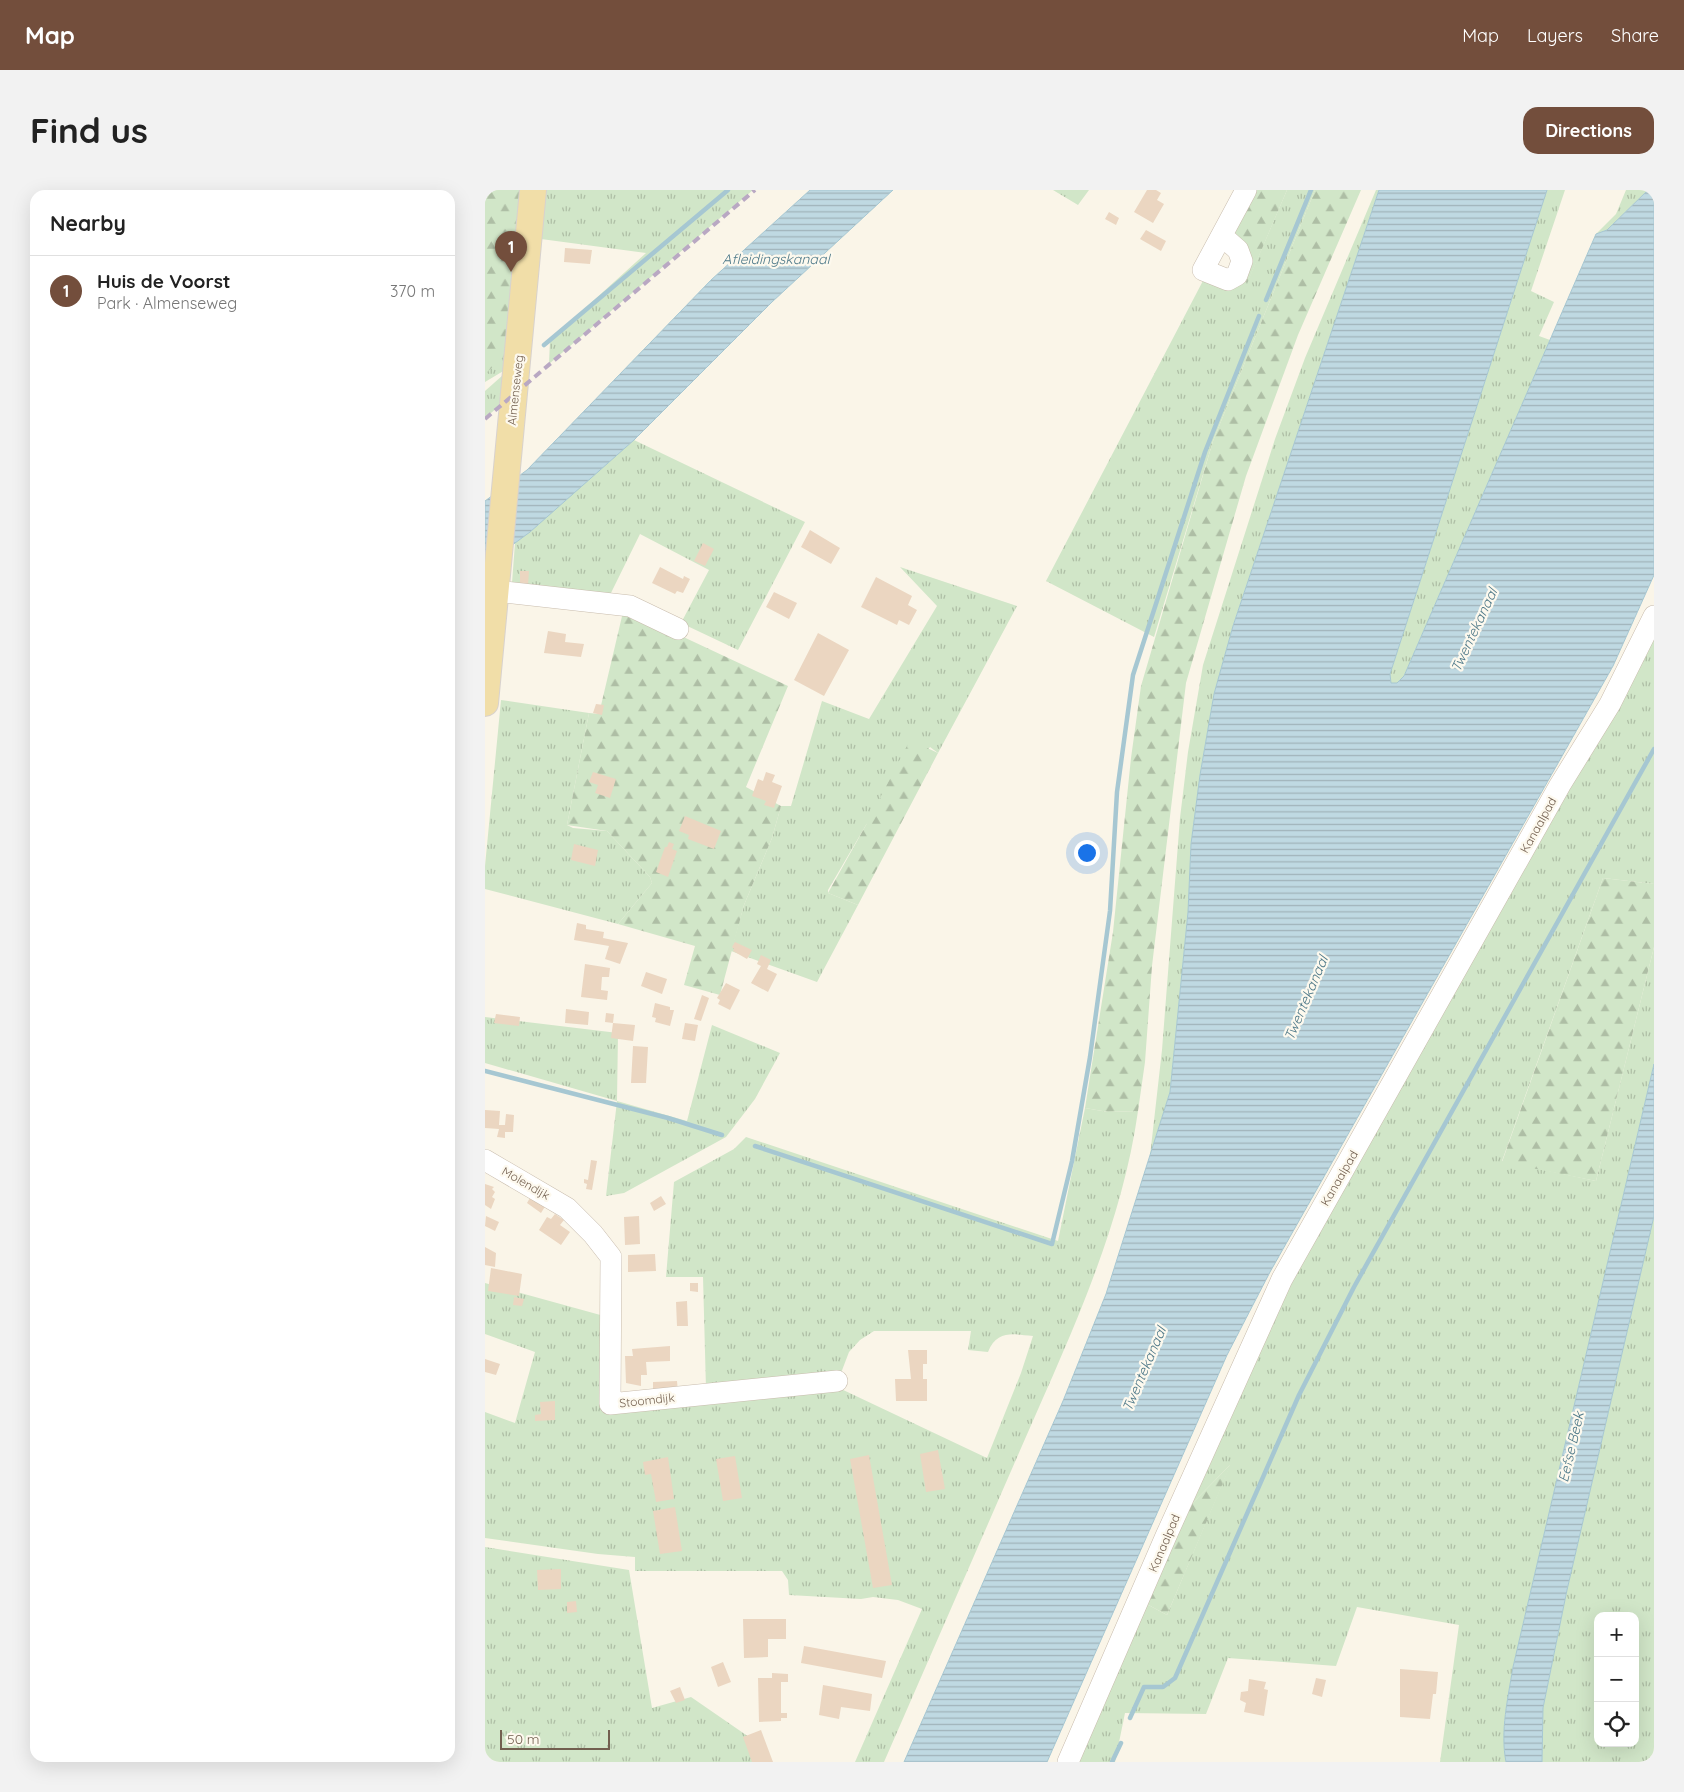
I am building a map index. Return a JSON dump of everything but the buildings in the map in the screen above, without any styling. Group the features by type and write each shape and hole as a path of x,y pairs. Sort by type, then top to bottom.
{"main road":[{"name":"Almenseweg","path":"485,703 533,190"}],"street":[{"path":"1222,236 1246,190"},
{"path":"497,578 630,606 678,629"},
{"name":"Kanaalpad","path":"1068,1762 1166,1536 1282,1278 1560,785 1610,704 1654,616"},
{"name":"Molendijk","path":"485,1160 567,1208"},
{"name":"Stoomdijk","path":"567,1208 593,1234 611,1257 610,1404 837,1381"},
{"path":"1055,1762 1153,1541 1166,1536"}],"green space":[{"path":"485,190 753,190 549,364 550,340 646,253 541,239 530,355 485,382"},
{"path":"485,190 529,190 509,352 485,374"},
{"path":"1053,190 1089,190 1078,205"},
{"path":"1251,190 1287,190 1247,284 1242,275 1232,229"},
{"path":"1287,190 1315,190 1213,441 1154,637 1046,581 1206,275 1242,275 1247,283"},
{"path":"1315,190 1361,190 1298,335 1246,476 1186,683 1152,966 1145,1062 1138,1111 1108,1112 1085,1108 1113,932 1131,758 1141,686 1213,441"},
{"path":"1376,190 1379,190 1233,626 1214,694 1200,775 1191,844 1188,912 1170,1092 1150,1156 1162,1050 1180,818 1188,752 1203,665 1275,439 1305,358"},
{"path":"1547,190 1565,190 1531,291 1554,302 1539,336 1550,340 1404,676 1397,683 1391,683 1390,674"},
{"path":"1626,190 1648,190 1607,230 1596,234 1616,214"},
{"path":"503,375 510,397 485,418 485,391"},
{"path":"634,440 805,522 738,650 681,623 709,570 640,534 609,597 512,583 515,543"},
{"path":"900,567 1017,606 938,753 930,747 866,825 828,890 828,893 858,905 817,982 731,951 744,905 772,838 781,806 791,806 822,701 869,719 937,606"},
{"path":"623,612 645,619 788,686 746,787 781,806 772,838 744,905 720,995 684,985 695,946 618,924 652,883 650,877 607,831 567,825 589,713 599,714"},
{"path":"1654,629 1654,884 1603,878 1502,1161 1596,1181 1654,947 1654,1064 1513,1667 1504,1726 1506,1762 1440,1762 1459,1625 1357,1607 1336,1666 1228,1658 1206,1714 1125,1713 1115,1762 1073,1762 1143,1602 1167,1615 1230,1465 1181,1515 1276,1307"},
{"path":"501,700 589,713 567,825 573,828 607,831 650,877 652,883 618,924 485,889 485,866"},
{"path":"910,740 938,753 858,905 828,893 866,825"},
{"path":"1603,878 1654,884 1654,947 1596,1181 1502,1162"},
{"path":"485,1017 618,1033 617,1101 485,1063"},
{"path":"712,1025 780,1053 755,1099 726,1137 624,1193 606,1196 617,1101 687,1121"},
{"path":"1085,1108 1108,1112 1138,1111 1120,1196 1093,1279 1060,1360 884,1762 855,1762 922,1609 898,1600 873,1597 861,1599 789,1595 788,1580 782,1571 635,1571 635,1557 598,1554 485,1538 485,1412 515,1423 535,1352 485,1334 485,1283 604,1316 607,1409 839,1388 987,1458 1021,1373 1033,1336 1006,1335 996,1340 988,1352 968,1350 971,1331 874,1331 860,1340 849,1352 841,1373 706,1389 703,1277 666,1277 674,1182 734,1149 746,1137 1058,1241"},
{"path":"1654,1216 1654,1762 1542,1762 1543,1708 1567,1590"},
{"path":"1231,1464 1167,1615 1143,1602 1181,1515"},
{"path":"485,1547 629,1570 652,1708 691,1697 749,1737 758,1762 485,1762"}],"water":[{"name":"Afleidingskanaal","path":"810,190 893,190 772,302 634,440 530,532 485,565 485,501 527,470 711,280"},
{"name":"Twentekanaal","path":"1379,190 1547,190 1390,674 1391,683 1397,683 1404,676 1596,234 1607,230 1648,190 1654,190 1654,575 1613,666 1270,1272 1227,1355 1047,1762 904,1762 1063,1401 1106,1294 1170,1092 1188,912 1191,844 1200,775 1214,694 1233,626"},
{"name":"Eefse Beek","path":"1654,1064 1654,1216 1567,1590 1543,1708 1542,1762 1506,1762 1504,1726 1513,1667"}],"waterway":[{"path":"544,345 728,190"},
{"path":"1266,300 1311,190"},
{"path":"755,1146 1052,1244 1072,1161 1090,1057 1110,911 1117,792 1133,675 1205,452 1259,316"},
{"path":"1130,1718 1144,1687 1163,1687 1175,1678 1299,1395 1354,1287 1654,749"},
{"path":"485,1071 668,1118 722,1135"},
{"path":"1112,1762 1121,1743"}],"railway":[{"path":"485,419 755,190"}],"place":[{"name":"Huis de Voorst","path":"511,272"}]}
